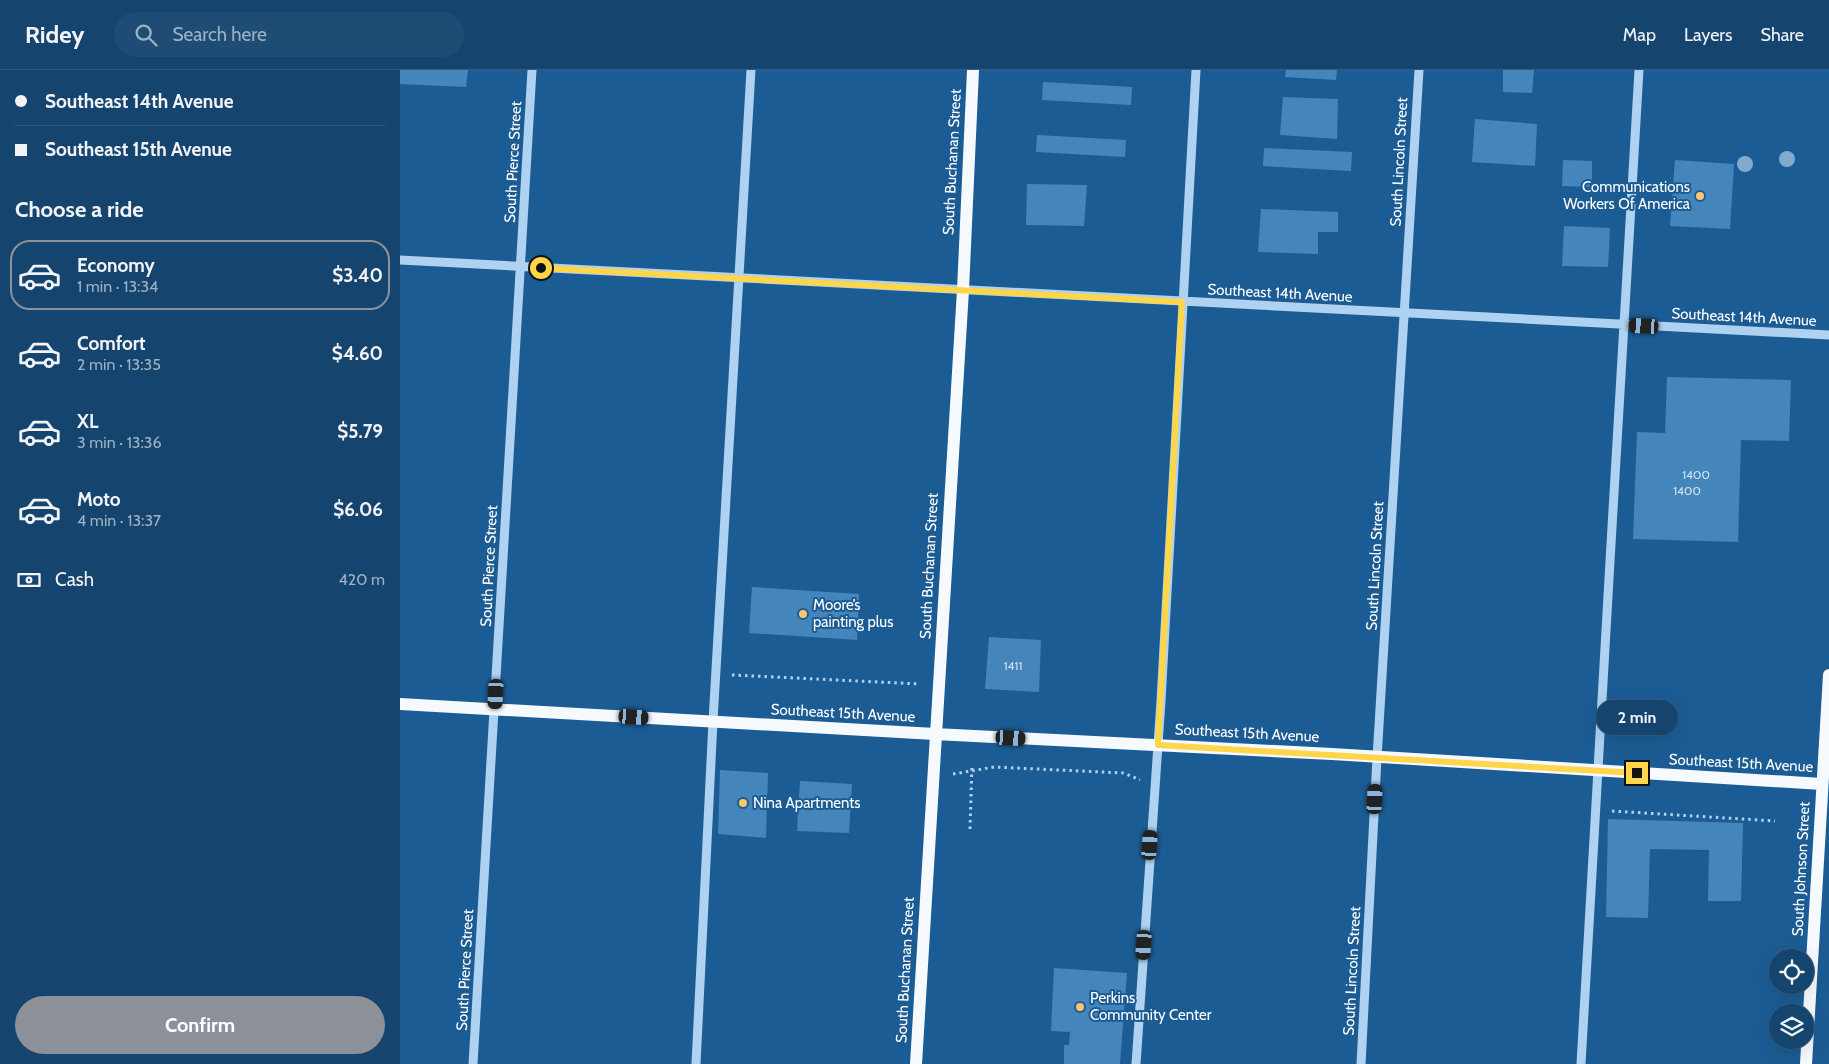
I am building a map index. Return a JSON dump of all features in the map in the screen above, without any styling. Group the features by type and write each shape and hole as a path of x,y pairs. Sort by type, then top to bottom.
{"main road":[{"name":"South Buchanan Street","path":"916,1064 962,290 973,70"},
{"name":"South Johnson Street","path":"1806,1064 1826,784 1829,675"},
{"name":"Southeast 15th Avenue","path":"400,704 1158,745 1826,784"}],"street":[{"name":"South Pierce Street","path":"473,1064 532,70"},
{"path":"696,1064 716,674 751,70"},
{"path":"1136,1064 1158,745 1196,70"},
{"name":"South Lincoln Street","path":"1361,1064 1377,758 1419,70"},
{"path":"1581,1064 1594,810 1625,325 1639,70"},
{"name":"Southeast 14th Avenue","path":"400,260 1829,335"}],"path":[{"path":"716,674 921,684"},
{"path":"970,830 972,764"},
{"path":"952,774 994,767 1124,773 1154,786"},
{"path":"1594,810 1775,820"}],"building":[{"path":"400,70 468,70 466,87 400,84"},
{"path":"1286,70 1337,70 1336,80 1285,77"},
{"path":"1503,70 1534,70 1532,93 1503,92"},
{"path":"1043,82 1132,87 1131,105 1042,100"},
{"path":"1283,97 1338,99 1337,139 1280,135"},
{"path":"1475,119 1537,124 1535,166 1472,162"},
{"path":"1037,135 1126,140 1125,157 1036,152"},
{"path":"1264,148 1352,152 1351,171 1263,166"},
{"path":"1563,160 1592,161 1592,187 1562,186"},
{"path":"1675,160 1734,164 1730,229 1670,226"},
{"path":"1027,184 1087,185 1084,226 1026,225"},
{"path":"1261,209 1338,212 1338,232 1318,232 1318,254 1258,252"},
{"path":"1564,226 1610,228 1608,267 1562,266"},
{"path":"1667,377 1791,380 1789,441 1741,440 1738,542 1633,539 1637,432 1665,433"},
{"path":"752,587 859,594 857,640 749,633"},
{"path":"989,637 1041,640 1039,692 985,689"},
{"name":"Nina Apartments","path":"720,770 768,773 766,838 718,834"},
{"path":"800,781 852,784 849,833 797,831"},
{"path":"1608,819 1743,823 1741,901 1708,901 1709,850 1650,849 1648,918 1606,917"},
{"path":"1054,968 1127,973 1120,1064 1064,1064 1064,1045 1069,1045 1070,1032 1051,1031"}],"place":[{"name":"Communications Workers Of America","path":"1700,196"},
{"name":"Moore’s painting plus","path":"803,614"},
{"name":"Nina Apartments","path":"743,803"},
{"name":"Perkins Community Center","path":"1080,1007"}],"route":[{"path":"541,268 1182,302 1158,745 1637,773"}]}
